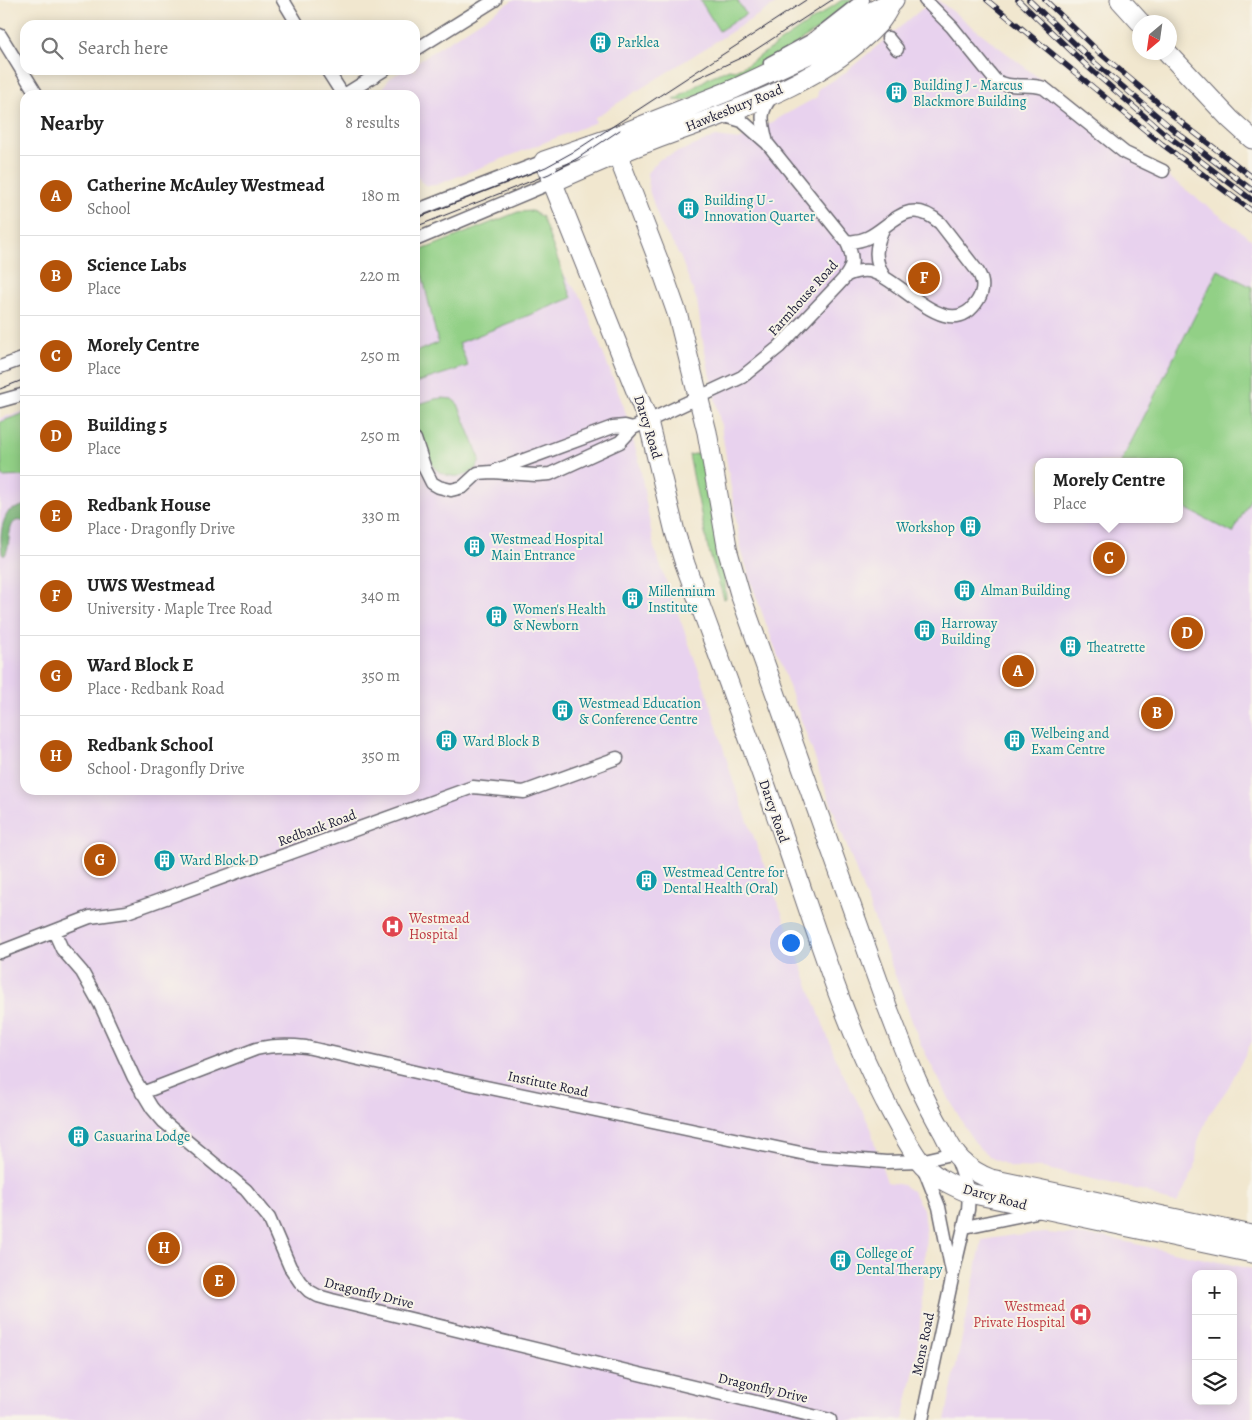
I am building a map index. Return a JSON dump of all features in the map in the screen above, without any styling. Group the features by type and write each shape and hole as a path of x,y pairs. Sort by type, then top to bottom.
{"street":[{"path":"283,0 295,20"},
{"path":"420,47 495,0"},
{"name":"Hawkesbury Road","path":"734,90 771,63 812,40 863,0"},
{"name":"Hawkesbury Road","path":"420,238 553,182 614,146 816,51 871,12 893,0"},
{"name":"Hawkesbury Road","path":"420,209 544,161 614,146 722,115 774,94 824,67 849,49 879,24 893,0"},
{"path":"925,0 952,27 995,80 1004,86 1034,85 1044,88 1125,154 1163,170"},
{"path":"1120,0 1134,15"},
{"path":"0,35 20,68"},
{"path":"888,38 897,50"},
{"path":"1174,60 1212,100 1252,138"},
{"path":"24,75 33,90"},
{"path":"330,75 341,90"},
{"path":"352,90 376,75"},
{"name":"Farmhouse Road","path":"767,143 762,123 762,112 766,103 774,94"},
{"name":"Farmhouse Road","path":"641,425 742,377 760,364 779,347 847,275 852,262 850,249 846,241 767,143 742,121 722,115"},
{"name":"Darcy Road","path":"614,146 660,262 678,316 707,432 728,552 742,602 912,1072 934,1118 955,1153 971,1169 991,1179 1252,1235"},
{"path":"544,161 553,182"},
{"name":"Darcy Road","path":"553,182 641,425 685,564 780,825 834,984 854,1035 876,1082 896,1121 920,1161 942,1179 969,1193 1252,1253"},
{"path":"846,241 863,241 903,213 923,212 932,216 940,223 978,272 983,280 983,287 981,294 971,308 964,314 955,317 946,316 927,307 885,278 868,271 854,272 847,275"},
{"path":"885,226 875,252 880,270 885,278"},
{"path":"0,367 20,360"},
{"path":"0,401 20,395"},
{"path":"420,453 432,482 439,487 457,489 463,487 478,473 492,472 536,476 550,474 620,442 641,425"},
{"path":"492,472 613,427 641,425"},
{"name":"Redbank Road","path":"0,952 90,917 127,912 473,787 524,792 617,758"},
{"name":"Dragonfly Drive","path":"54,931 62,949 82,972 100,1004 142,1093 164,1122 253,1197 269,1218 290,1267 309,1291 318,1296 830,1420"},
{"name":"Institute Road","path":"142,1093 256,1049 293,1045 815,1156 874,1162 920,1161 955,1153"},
{"name":"Mons Road","path":"922,1420 965,1227 969,1193 955,1153"},
{"name":"Mons Road","path":"920,1161 939,1206 953,1274"},
{"path":"1116,1205 1120,1211 1132,1220 1186,1239"},
{"path":"965,1227 1046,1210"}],"shaded area":[{"path":"513,0 782,0 594,118 596,122 436,185 428,186 420,180 420,90 382,90 390,78 395,75 420,75 420,60"},
{"path":"938,0 1252,240 1252,1041 1228,1088 1208,1116 1198,1141 1195,1168 1177,1203 1163,1200 1145,1191 1043,1168 1011,1167 993,1159 979,1148 967,1131 921,1045 820,774 752,585 741,549 721,426 703,342 697,301 680,256 660,223 649,190 647,173 660,159 716,137 739,140 817,97 819,88 841,76 923,8"},
{"name":"Westmead Hospital","path":"518,212 542,217 563,273 582,299 624,407 639,461 654,548 707,693 733,781 837,1062 871,1128 887,1182 903,1185 912,1191 923,1209 926,1235 920,1328 915,1365 903,1420 0,1420 0,418 20,412 20,795 420,795 420,251"},
{"name":"Westmead Private Hospital","path":"1045,1233 1103,1237 1252,1269 1252,1420 945,1420 982,1240"}],"green space":[{"path":"700,0 737,0 746,14 719,31"},
{"path":"842,0 850,0 854,6 773,59 685,101 674,100 710,77 748,64"},
{"path":"532,211 542,217 572,298 459,343 468,366 420,381 420,350 438,343 420,265 420,251 518,212"},
{"path":"1218,270 1252,287 1252,496 1233,533 1183,507 1183,458 1123,458"},
{"path":"435,399 452,399 458,404 480,459 477,466 466,475 451,476 437,470 432,465 423,445 420,437 420,404"},
{"path":"20,415 20,476 2,477 0,422"},
{"path":"703,453 717,545 724,570 726,598 724,599 708,548 689,455"},
{"path":"20,507 20,521 14,522 12,526 7,552 4,556 2,554 1,531 9,511"}],"tram line":[{"path":"420,217 546,167 575,151 806,0"},
{"path":"693,80 749,54 832,0"},
{"path":"420,225 549,174 578,158 620,130"},
{"path":"0,389 20,381"}],"railway":[{"path":"987,0 1162,144 1252,211"},
{"path":"1018,0 1089,68 1164,133 1252,200"},
{"path":"1029,0 1095,63 1175,131 1252,190"},
{"path":"1045,0 1101,54 1182,123 1252,177"}],"place":[{"name":"Parklea","path":"601,42"},
{"name":"Building J - Marcus Blackmore Building","path":"897,93"},
{"name":"Building U - Innovation Quarter","path":"688,208"},
{"name":"UWS Westmead","path":"924,278"},
{"name":"Workshop","path":"971,527"},
{"name":"Westmead Hospital Main Entrance","path":"475,547"},
{"name":"Morely Centre","path":"1109,558"},
{"name":"Alman Building","path":"965,590"},
{"name":"Millennium Institute","path":"632,599"},
{"name":"Women's Health & Newborn","path":"497,617"},
{"name":"Harroway Building","path":"925,631"},
{"name":"Building 5","path":"1187,633"},
{"name":"Theatrette","path":"1071,647"},
{"name":"Catherine McAuley Westmead","path":"1018,671"},
{"name":"Westmead Education & Conference Centre","path":"563,711"},
{"name":"Science Labs","path":"1157,713"},
{"name":"Ward Block B","path":"447,741"},
{"name":"Welbeing and Exam Centre","path":"1015,741"},
{"name":"Ward Block E","path":"100,860"},
{"name":"Ward Block D","path":"164,860"},
{"name":"Westmead Centre for Dental Health (Oral)","path":"647,880"},
{"name":"Westmead Hospital","path":"393,926"},
{"name":"Casuarina Lodge","path":"78,1136"},
{"name":"Redbank School","path":"164,1248"},
{"name":"College of Dental Therapy","path":"840,1261"},
{"name":"Redbank House","path":"219,1281"},
{"name":"Westmead Private Hospital","path":"1081,1314"}]}
